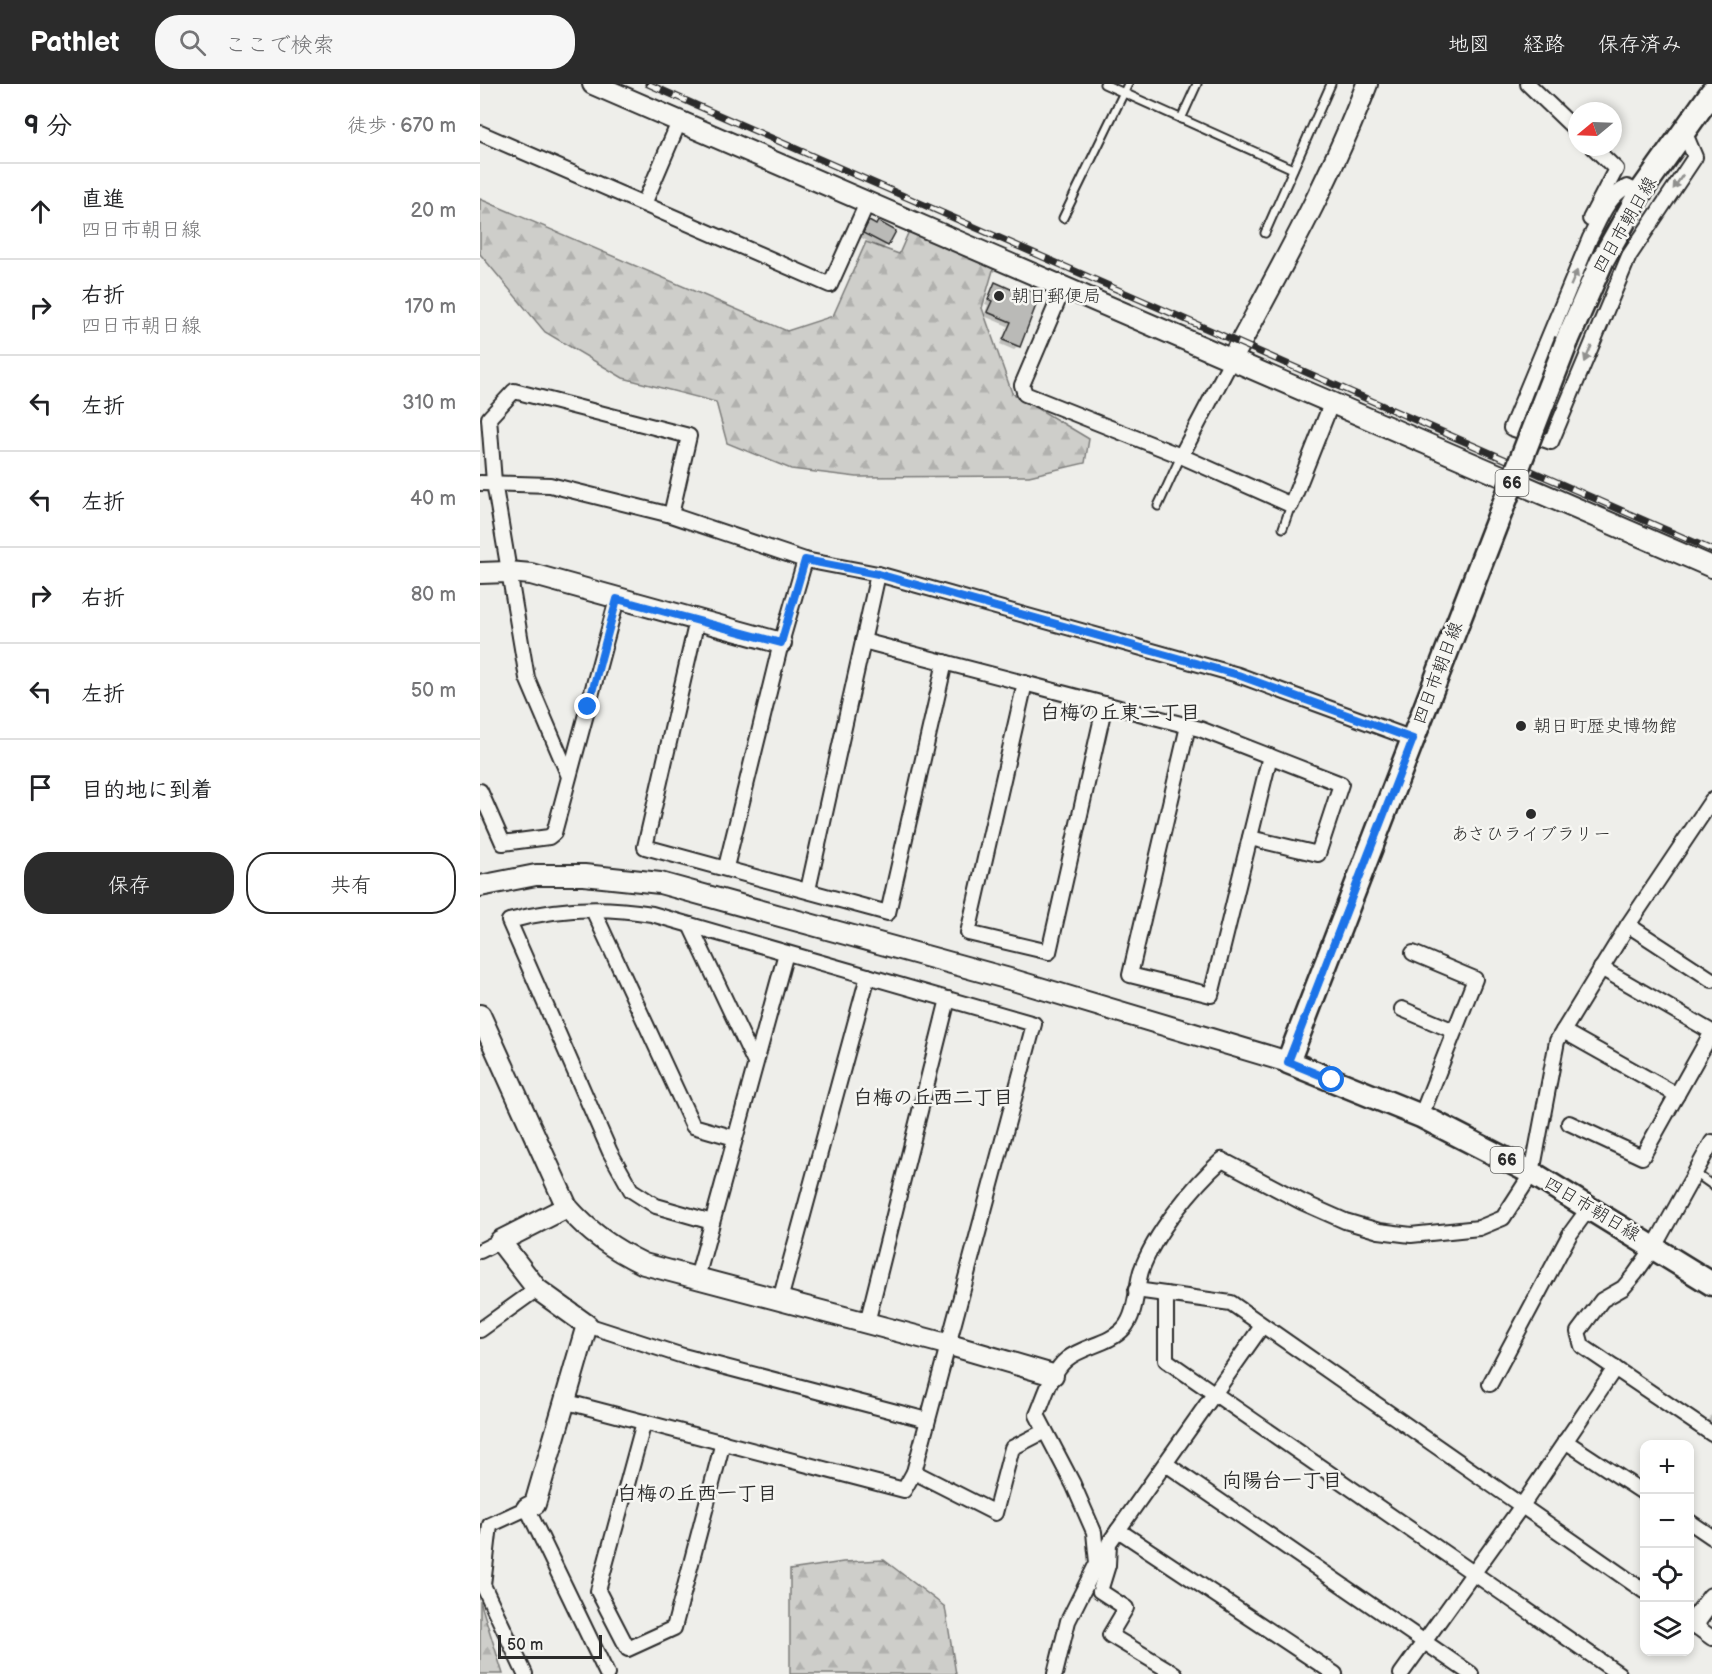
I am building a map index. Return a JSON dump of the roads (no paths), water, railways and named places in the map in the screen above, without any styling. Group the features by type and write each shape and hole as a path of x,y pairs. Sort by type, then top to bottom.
{"main road":[{"name":"四日市朝日線","path":"1712,92 1640,193 1602,261 1567,341 1288,1062 1421,1116 1532,1173 1712,1284"}],"street":[{"path":"593,84 1063,289 1232,359 1712,567"},
{"path":"1181,456 1316,201 1352,124 1366,84"},
{"path":"1528,84 1568,122"},
{"path":"644,204 679,122"},
{"path":"1640,193 1627,187 1616,192 1590,238 1511,428 1551,442 1629,256 1695,157 1684,131"},
{"path":"480,133 830,285 867,203"},
{"path":"1590,238 1587,226 1616,169 1602,156"},
{"path":"1063,289 1022,385 1025,394 1181,456 1291,505 1332,404"},
{"path":"568,774 526,678 508,572 487,482 489,418 514,391 689,436 671,515"},
{"path":"487,482 550,485 671,515 805,560 878,574 1238,675 1413,739"},
{"path":"726,867 781,643 805,560"},
{"path":"480,573 531,574 781,643"},
{"path":"808,890 878,574"},
{"path":"480,790 503,843 549,837 554,833 568,774 617,599"},
{"path":"697,620 645,847 726,867 888,913 945,662"},
{"path":"863,641 1188,726 1341,784 1318,854 1250,838"},
{"path":"1025,683 968,933 1049,952 1105,704"},
{"path":"1188,726 1131,975 1211,995 1270,756"},
{"path":"1055,1674 1068,1621 1097,1563 1094,1532 1037,1415 1053,1375 1067,1358 1124,1329 1142,1269 1159,1237 1204,1176 1222,1160 1345,1221 1379,1231 1411,1235 1479,1228 1503,1218 1532,1173 1557,1041 1628,925 1712,801"},
{"path":"480,886 536,874 584,875 660,883 1013,980 1288,1062"},
{"path":"567,1401 904,1491 914,1472 950,1345 1034,1024 690,925 620,909 537,913 509,921 610,1152 631,1190 656,1206 712,1222"},
{"path":"593,910 693,1126 735,1138"},
{"path":"690,925 755,1064"},
{"path":"1628,925 1712,980"},
{"path":"697,1278 786,952"},
{"path":"1413,953 1475,980 1421,1116"},
{"path":"1569,1123 1642,1157 1712,1032 1601,968"},
{"path":"780,1300 868,976"},
{"path":"867,1323 948,999"},
{"path":"1402,1009 1454,1031"},
{"path":"480,1015 567,1207 587,1229 613,1249 644,1264 950,1345 1053,1375"},
{"path":"1563,1031 1677,1095"},
{"path":"1712,1142 1654,1247 1635,1274 1623,1288 1602,1300 1578,1332 1582,1346 1712,1434"},
{"path":"480,1251 567,1207"},
{"path":"1490,1384 1570,1234 1589,1208"},
{"path":"500,1241 537,1289 587,1325 683,1356 927,1420"},
{"path":"480,1330 537,1289"},
{"path":"1136,1290 1232,1303 1640,1588"},
{"path":"1166,1294 1166,1360 1619,1674"},
{"path":"525,1674 483,1585 490,1525 535,1504 567,1401 587,1325"},
{"path":"1175,1674 1110,1635 1126,1608 1100,1591 1108,1565 1109,1544 1262,1326"},
{"path":"1401,1674 1521,1507 1615,1368"},
{"path":"645,1422 598,1591 628,1649 674,1628 723,1442"},
{"path":"914,1472 994,1513 1012,1448 1045,1431"},
{"path":"1565,1441 1640,1490"},
{"path":"1166,1464 1471,1674"},
{"path":"528,1508 607,1674"},
{"path":"1694,1525 1712,1537"},
{"path":"1118,1530 1335,1674"},
{"path":"1694,1619 1712,1598"},
{"path":"1694,1625 1712,1638"}],"lane":[{"path":"1104,84 1293,169"},
{"path":"1063,218 1128,84"},
{"path":"1181,119 1197,84"},
{"path":"1265,233 1331,84"},
{"path":"1158,506 1181,456"},
{"path":"1283,528 1291,505"},
{"path":"1695,1173 1712,1185"}],"railway":[{"path":"648,84 1712,550"}],"place":[{"name":"朝日郵便局","path":"999,296"},
{"name":"朝日町歴史博物館","path":"1521,726"},
{"name":"あさひライブラリー","path":"1531,814"}],"district":[{"name":"白梅の丘東二丁目","path":"1120,713"},
{"name":"白梅の丘西二丁目","path":"933,1098"},
{"name":"向陽台一丁目","path":"1282,1481"},
{"name":"白梅の丘西一丁目","path":"697,1494"}]}
